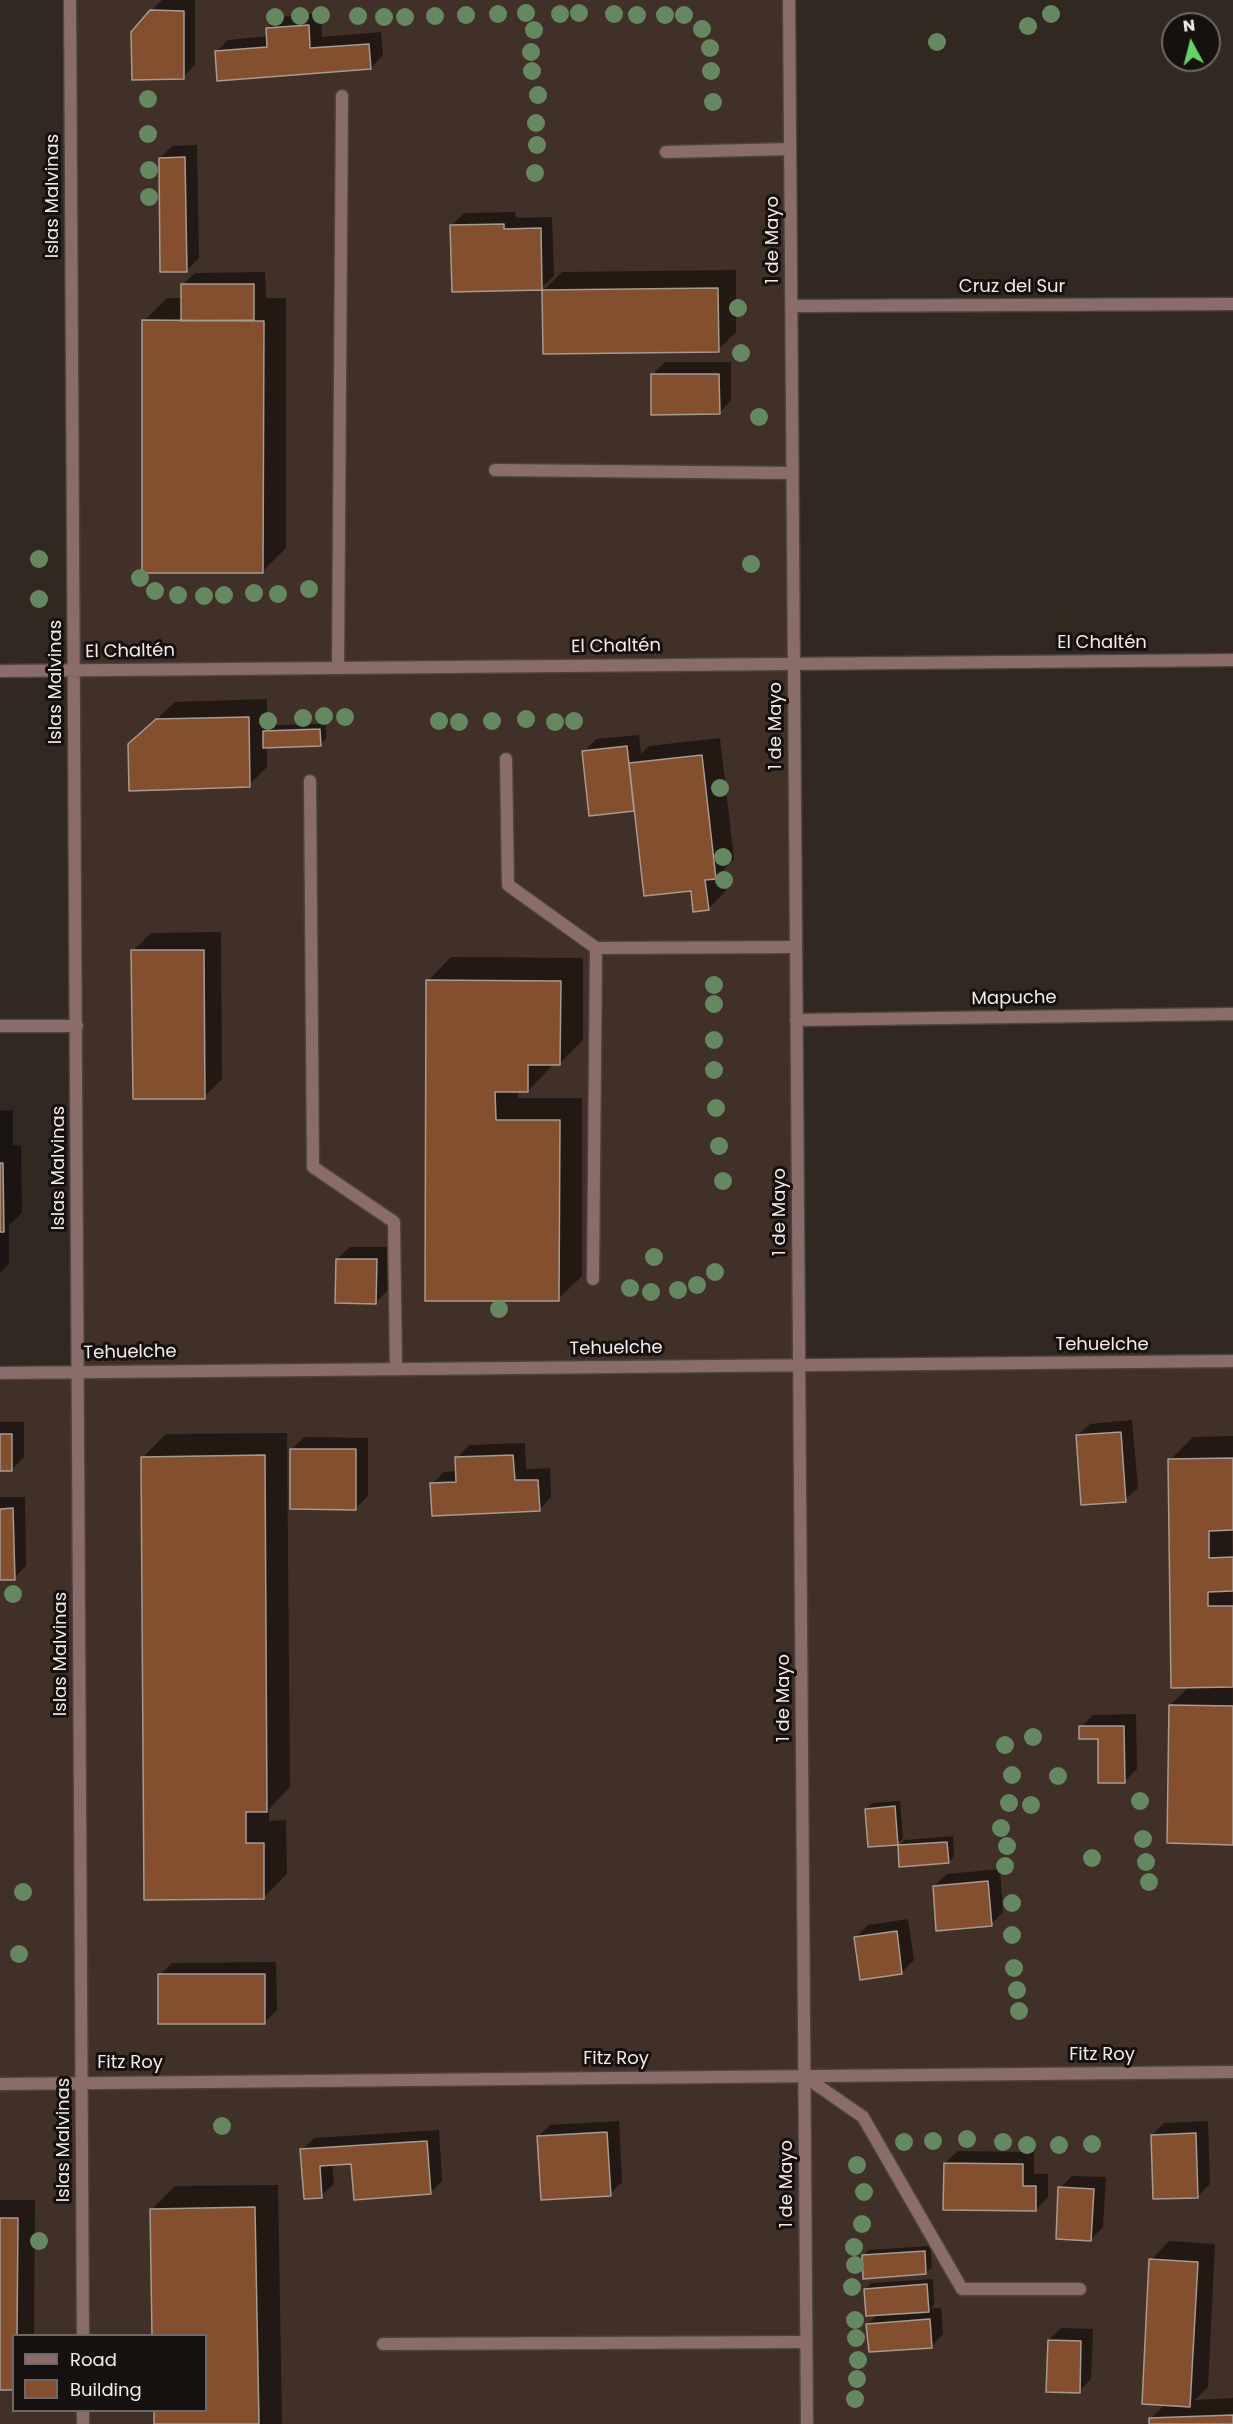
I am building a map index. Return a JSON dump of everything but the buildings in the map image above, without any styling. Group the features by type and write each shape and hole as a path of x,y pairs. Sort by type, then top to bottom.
{"street":[{"name":"Islas Malvinas","path":"70,0 83,2334"},
{"name":"1 de Mayo","path":"789,0 807,2424"},
{"path":"338,668 342,96"},
{"path":"666,152 790,149"},
{"name":"Cruz del Sur","path":"791,306 1233,303"},
{"path":"495,470 792,473"},
{"name":"El Chaltén","path":"0,671 1233,660"},
{"path":"506,759 508,885 596,948 796,947"},
{"path":"310,781 313,1167 394,1222 396,1369"},
{"path":"593,1279 596,948"},
{"name":"Mapuche","path":"796,1020 1233,1014"},
{"path":"0,1026 77,1026"},
{"name":"Tehuelche","path":"0,1373 1233,1361"},
{"name":"Fitz Roy","path":"0,2084 82,2081 1233,2072"},
{"path":"804,2076 863,2117 962,2289 1080,2289"},
{"path":"383,2344 807,2342"}],"shaded area":[{"path":"70,0 789,0 799,1365 1233,1361 1233,2424 0,2424 0,1373 77,1372"}]}
